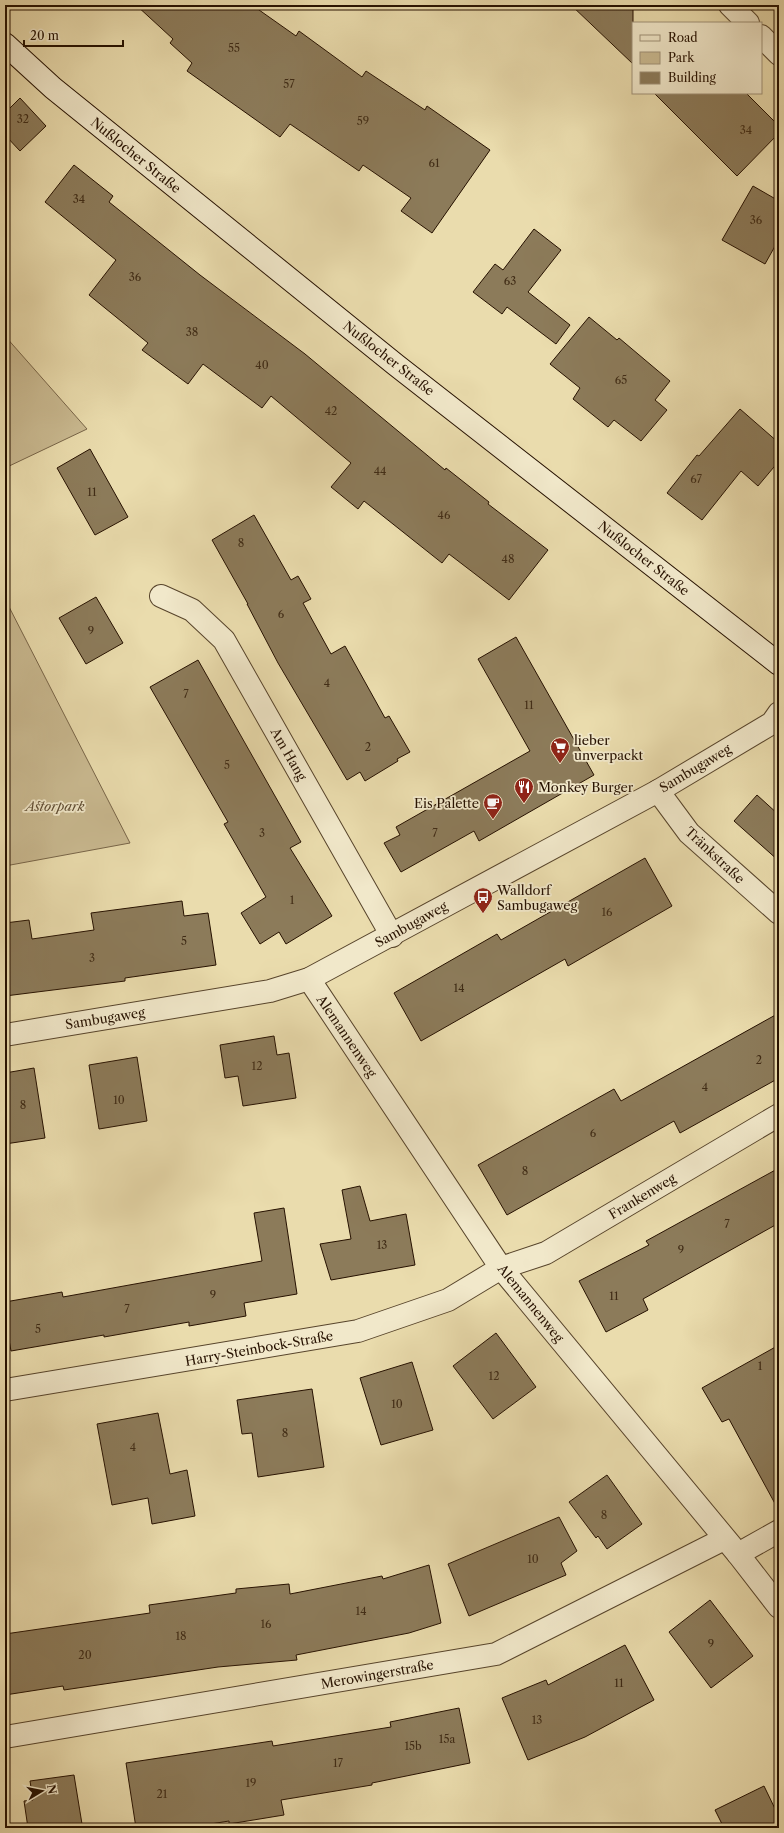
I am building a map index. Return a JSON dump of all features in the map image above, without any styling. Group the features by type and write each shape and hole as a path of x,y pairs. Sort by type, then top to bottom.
{"street":[{"path":"730,5 747,22"},
{"path":"762,37 779,54"},
{"name":"Nußlocher Straße","path":"5,44 53,88 396,365 776,658"},
{"name":"Am Hang","path":"161,596 192,610 224,640 392,936"},
{"name":"Sambugaweg","path":"5,1035 270,991 309,979 392,936 658,791 772,723 779,713"},
{"name":"Tränkstraße","path":"658,791 689,833 779,913"},
{"name":"Alemannenweg","path":"309,979 501,1268 779,1607"},
{"name":"Frankenweg","path":"501,1268 546,1253 779,1115"},
{"name":"Harry-Steinbock-Straße","path":"5,1390 358,1331 448,1300 501,1268"},
{"name":"Merowingerstraße","path":"5,1737 496,1654 731,1547 779,1531"}],"green space":[{"path":"5,336 87,429 5,468"},
{"name":"Astorpark","path":"5,599 130,843 5,866"}],"building":[{"path":"136,5 252,5 296,36 299,31 362,77 366,71 425,110 427,106 490,150 432,233 401,211 411,198 363,165 359,171 290,124 280,137 187,71 192,63 170,43 173,39"},
{"path":"571,5 633,5 632,63"},
{"path":"655,94 747,94 779,126 779,133 737,176"},
{"path":"20,98 46,126 20,151 5,135 5,113"},
{"path":"74,165 113,196 109,202 200,275 305,354 445,470 446,468 489,502 488,504 548,550 509,600 449,554 442,563 364,501 358,509 331,487 351,463 271,396 262,408 203,364 188,384 142,350 148,343 89,295 116,260 45,202"},
{"path":"753,186 779,201 779,239 765,264 722,240"},
{"path":"534,229 561,250 528,292 570,325 556,344 507,307 502,314 473,292 495,264 503,270"},
{"path":"589,317 617,340 619,338 670,381 655,400 667,410 641,441 614,420 608,427 573,399 580,388 550,364"},
{"path":"740,409 779,443 779,461 758,486 741,471 702,520 667,493 697,455 699,456"},
{"path":"90,449 128,517 95,535 57,468"},
{"path":"254,515 291,580 298,576 311,599 303,603 331,654 345,646 385,718 389,716 410,752 365,781 360,772 347,780 278,663 248,604 212,540"},
{"path":"96,597 123,643 86,664 59,618"},
{"path":"516,637 594,775 479,841 474,831 401,872 384,843 400,835 396,827 530,751 478,659"},
{"path":"198,660 301,842 290,848 332,916 286,944 279,932 260,944 241,913 266,897 224,824 228,822 150,687"},
{"path":"757,795 779,815 779,861 734,821"},
{"path":"645,858 672,906 568,966 565,959 421,1041 394,993 497,934 501,940"},
{"path":"182,901 184,916 208,913 216,965 125,978 125,981 5,996 5,923 29,920 32,939 94,930 91,913"},
{"path":"779,1013 779,1078 680,1133 674,1121 507,1215 478,1165 614,1089 621,1101"},
{"path":"274,1036 277,1055 289,1053 296,1098 243,1106 238,1076 225,1078 220,1045"},
{"path":"137,1057 147,1121 99,1129 89,1065"},
{"path":"34,1068 45,1138 5,1144 5,1073"},
{"path":"779,1168 779,1223 643,1299 648,1310 606,1332 579,1281 649,1245 646,1241"},
{"path":"360,1186 370,1221 406,1214 415,1265 331,1280 320,1244 351,1239 342,1190"},
{"path":"284,1208 297,1294 244,1303 246,1316 189,1326 189,1322 11,1351 5,1317 5,1302 62,1292 63,1297 262,1261 254,1213"},
{"path":"496,1333 536,1387 493,1419 453,1366"},
{"path":"779,1345 779,1511 729,1419 722,1422 702,1388"},
{"path":"412,1362 433,1430 381,1445 360,1378"},
{"path":"312,1389 324,1467 258,1477 252,1433 242,1434 237,1400"},
{"path":"158,1413 170,1474 187,1470 195,1516 152,1524 148,1498 112,1505 97,1424"},
{"path":"607,1475 642,1524 607,1549 598,1536 596,1538 569,1502"},
{"path":"559,1517 577,1551 561,1563 566,1575 469,1616 448,1564"},
{"path":"429,1565 441,1623 409,1633 296,1655 297,1660 218,1667 64,1690 63,1686 5,1695 5,1634 150,1613 149,1605 236,1593 236,1589 289,1584 290,1594 382,1576 383,1579"},
{"path":"710,1600 753,1656 711,1688 669,1632"},
{"path":"625,1645 654,1700 585,1737 528,1760 502,1698 546,1680 548,1685"},
{"path":"459,1708 470,1763 372,1783 372,1785 281,1800 284,1815 229,1824 229,1821 186,1828 136,1828 126,1763 272,1741 273,1746 391,1727 390,1722"},
{"path":"74,1775 82,1824 55,1828 28,1828 24,1801 33,1800 30,1781"},
{"path":"764,1786 779,1817 779,1828 724,1828 715,1810"}],"place":[{"name":"lieber unverpackt","path":"560,764"},
{"name":"Monkey Burger","path":"524,804"},
{"name":"Eis Palette","path":"493,820"},
{"name":"Walldorf Sambugaweg","path":"483,914"}]}
